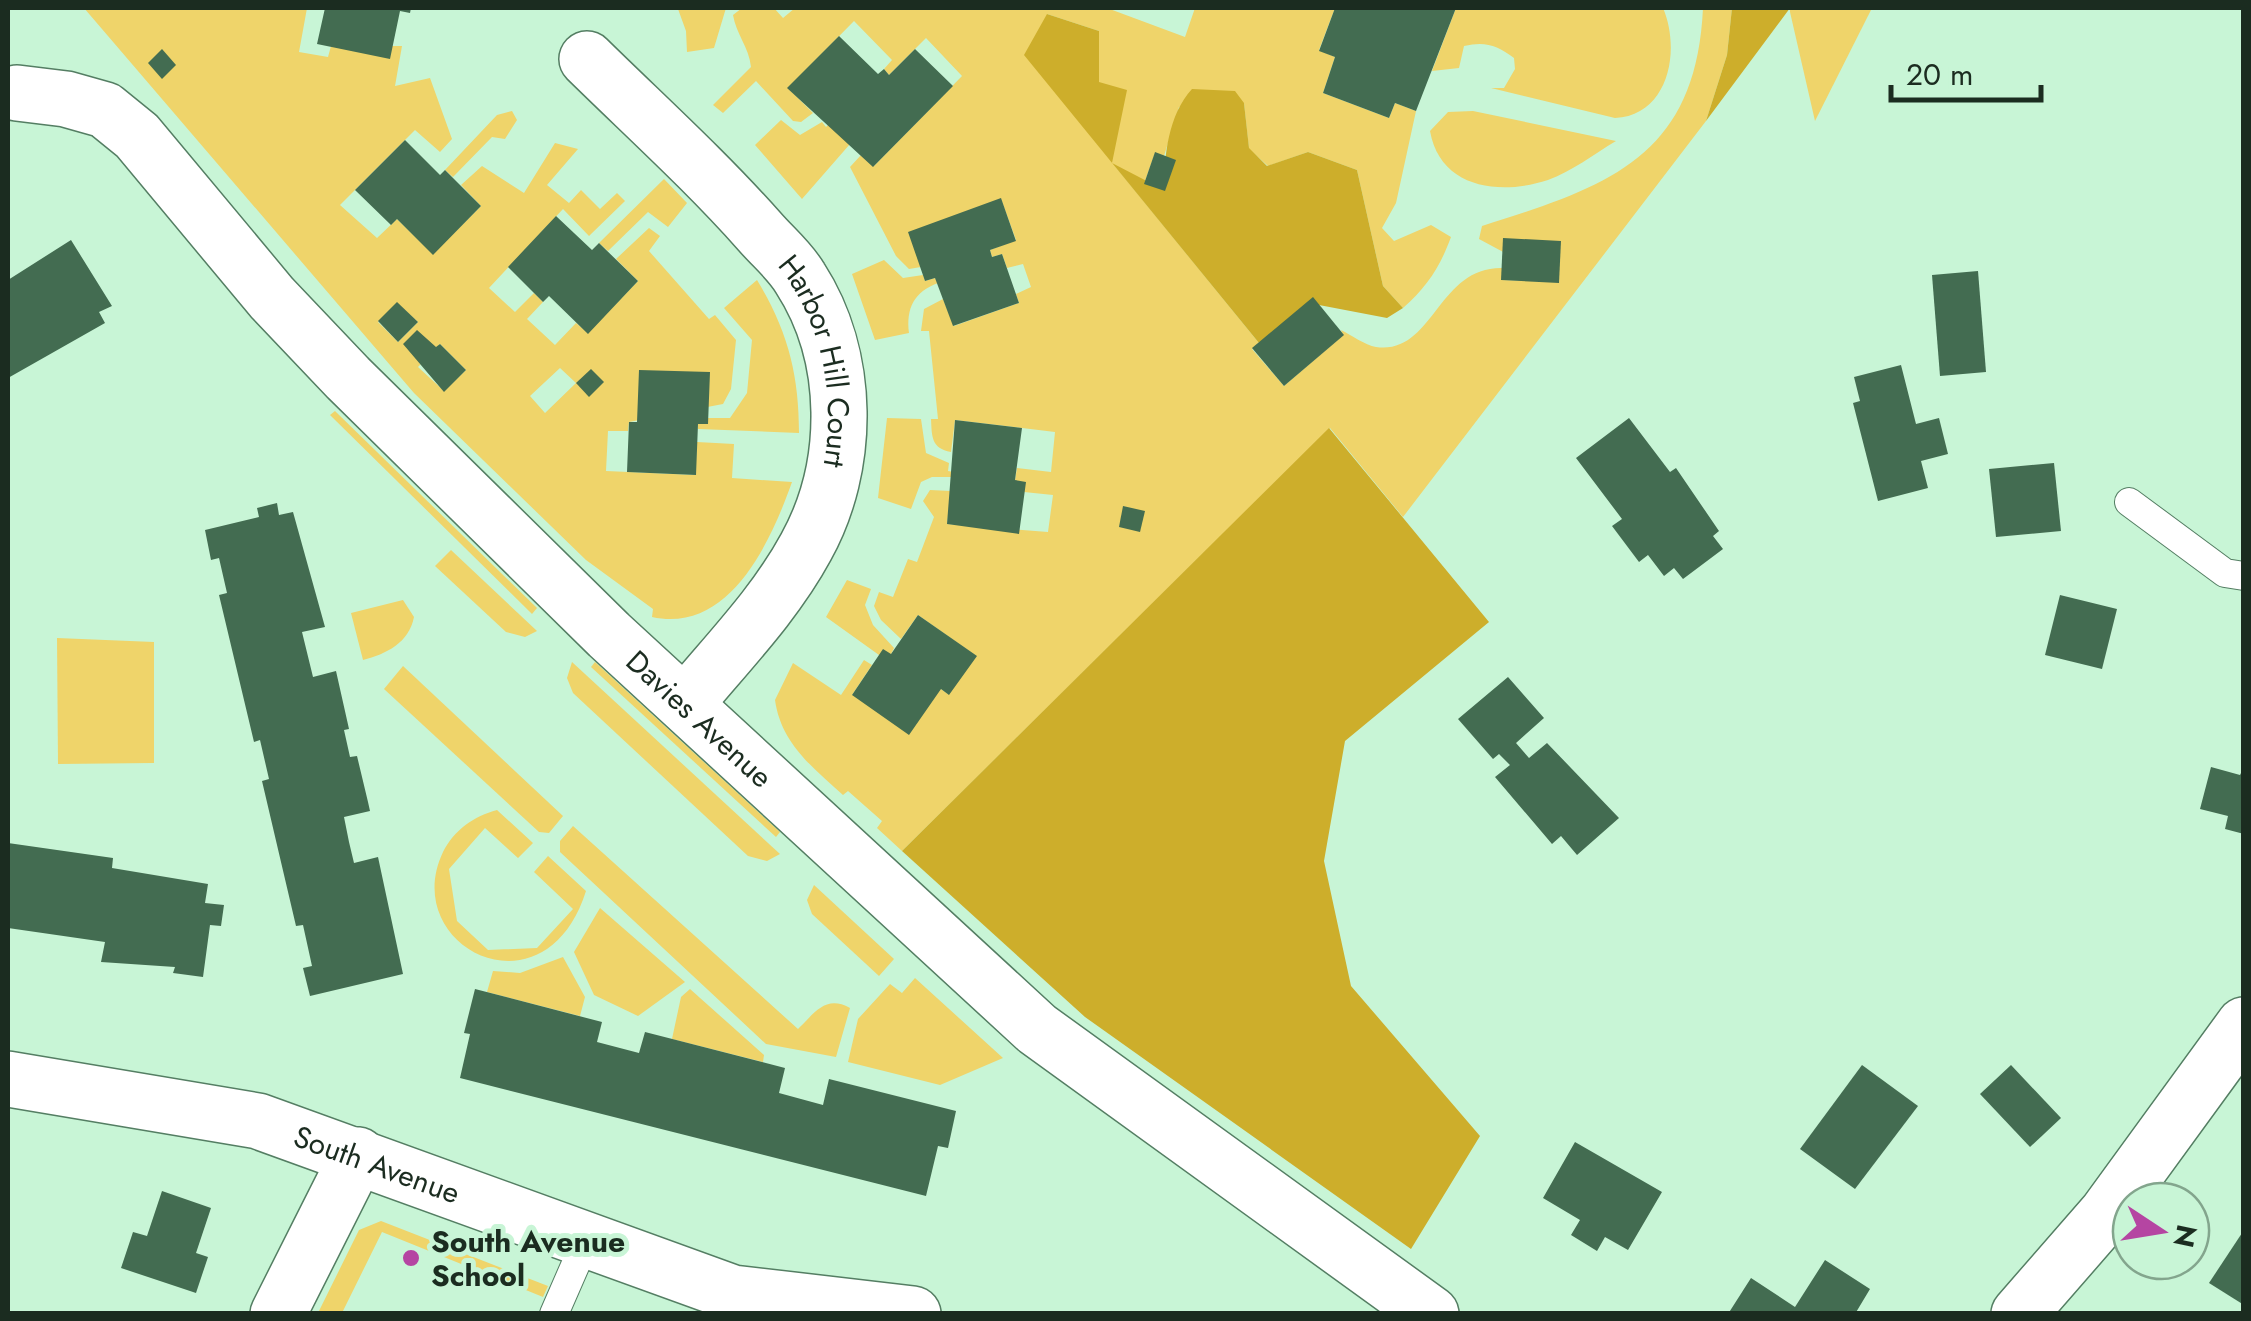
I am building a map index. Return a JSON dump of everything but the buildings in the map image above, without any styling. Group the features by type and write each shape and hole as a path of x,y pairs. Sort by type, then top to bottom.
{"street":[{"name":"Harbor Hill Court","path":"587,59 728,196 800,276 823,322 840,400 837,462 808,544 765,612 686,704"},
{"name":"Davies Avenue","path":"17,94 66,99 105,110 137,136 313,343 561,589 1037,1029 1430,1314"},
{"path":"2019,1314 2107,1212 2244,1026"},
{"name":"South Avenue","path":"8,1079 258,1121 732,1293 913,1314"},
{"path":"278,1314 358,1155"}],"lane":[{"path":"2129,502 2225,573 2244,576"},
{"path":"554,1314 586,1243"}],"shaded area":[{"path":"84,8 307,8 299,52 328,57 331,46 402,46 395,86 430,78 452,139 440,152 415,130 340,205 377,238 397,219 433,254 481,206 461,185 482,166 524,193 555,143 578,149 547,185 569,203 581,190 600,209 617,193 625,201 589,236 563,209 489,288 515,312 534,293 543,302 527,319 555,345 576,323 588,333 638,281 616,259 649,228 660,236 649,251 709,319 715,315 736,340 731,389 723,404 629,422 628,431 608,431 606,471 695,475 697,442 734,444 732,478 792,482 759,555 725,597 704,611 680,618 652,617 653,609 586,560 414,393","holes":["397,303 418,322 398,342 378,322","440,344 466,370 444,391 418,367","560,368 576,383 545,413 530,396"]},
{"path":"726,8 714,48 687,52 686,31 678,9"},
{"path":"742,8 774,8 783,18 795,8 1107,8 1185,37 1195,8 1335,8 1319,50 1335,57 1323,93 1389,118 1395,103 1416,111 1396,203 1382,228 1394,241 1431,225 1451,237 1432,276 1403,308 1383,286 1357,170 1308,152 1268,166 1249,149 1244,103 1179,107 1164,156 1155,153 1144,184 1115,166 1259,343 1252,349 1284,386 1343,335 1341,330 1376,347 1395,346 1411,338 1463,281 1480,271 1502,268 1502,280 1559,282 1479,239 1482,226 1569,196 1638,158 1663,132 1683,99 1697,59 1703,8 1732,8 1727,55 1706,121 1403,517 1330,428 902,851 877,828 882,821 848,791 843,795 800,753 784,729 775,700 793,663 841,695 864,660 872,665 852,695 941,689 948,694 976,656 918,615 901,639 881,620 874,606 879,592 893,597 908,559 917,562 934,517 923,501 930,490 951,491 947,524 1048,532 1053,495 1024,492 1015,480 1017,468 1051,472 1055,432 955,420 951,452 940,448 932,431 931,419 938,419 929,331 921,331 924,309 943,299 954,326 1019,303 1016,294 1031,287 1023,264 1007,268 1002,254 992,257 990,250 1016,240 1001,199 921,267 909,269 896,256 850,167 861,155 874,166 962,76 926,38 889,75 884,69 892,60 854,21 788,88 813,113 801,122 793,121 756,81 723,113 713,105 751,67 733,15","holes":["1047,14 1099,31 1099,82"]},
{"path":"1456,8 1663,8 1671,42 1666,78 1648,105 1615,118 1491,88 1504,88 1515,69 1514,58 1490,45 1464,46 1459,68 1432,71"},
{"path":"1732,8 1790,8 1706,121 1727,55"},
{"path":"1790,8 1872,8 1815,121 1790,12"},
{"path":"1047,14 1099,31 1099,82 1127,90 1112,163 1024,55"},
{"path":"1192,89 1235,91 1244,103 1249,148 1267,166 1308,152 1357,170 1383,286 1403,308 1387,318 1319,305 1259,343 1112,163 1164,190 1169,137 1184,99"},
{"path":"512,111 517,120 505,139 492,137 453,177 445,170 497,115"},
{"path":"1473,111 1616,141 1548,180 1492,187 1459,176 1446,165 1430,131 1448,112"},
{"path":"781,120 800,135 822,122 826,127 830,123 850,144 802,199 755,145"},
{"path":"664,179 687,203 668,227 648,212 608,251 599,243"},
{"path":"884,260 903,278 923,275 925,281 935,278 938,283 913,302 909,333 875,340 852,274"},
{"path":"757,280 777,317 790,354 799,433 698,429 698,424 708,418 730,418 747,393 752,340 724,308"},
{"path":"335,411 537,608 532,614 330,415"},
{"path":"887,418 921,419 926,453 949,463 948,471 954,472 953,477 932,477 921,482 911,509 878,498"},
{"path":"1329,428 1489,622 1345,741 1324,861 1351,986 1480,1136 1411,1249 1085,1017 902,851"},
{"path":"451,550 537,631 525,637 506,632 435,566"},
{"path":"847,580 871,589 865,605 873,625 894,648 891,654 879,655 826,617"},
{"path":"403,600 414,617 407,634 388,651 363,660 351,613"},
{"path":"57,638 154,642 154,763 58,764"},
{"path":"572,662 780,854 767,861 748,856 573,693 567,678"},
{"path":"595,662 780,832 776,837 591,667"},
{"path":"403,666 563,816 549,833 539,832 384,689"},
{"path":"497,810 533,843 518,858 485,828 449,869 457,921 488,950 537,948 573,909 534,872 548,856 586,891 566,931 540,953 511,961 482,956 458,940 441,916 435,886 443,852 453,837 473,820"},
{"path":"573,826 798,1029 827,1005 850,1008 836,1057 766,1044 560,852 560,841"},
{"path":"814,885 894,959 879,976 812,914 807,900"},
{"path":"600,908 685,982 638,1016 594,995 574,952"},
{"path":"563,957 585,997 580,1016 487,992 493,971 520,973"},
{"path":"915,978 1003,1058 940,1085 848,1062 858,1019 890,984 902,993"},
{"path":"690,989 764,1055 763,1062 672,1039 681,997"},
{"path":"381,1221 548,1286 543,1297 382,1232 342,1313 318,1313 359,1230"}],"place":[{"name":"South Avenue School","path":"411,1258"}]}
